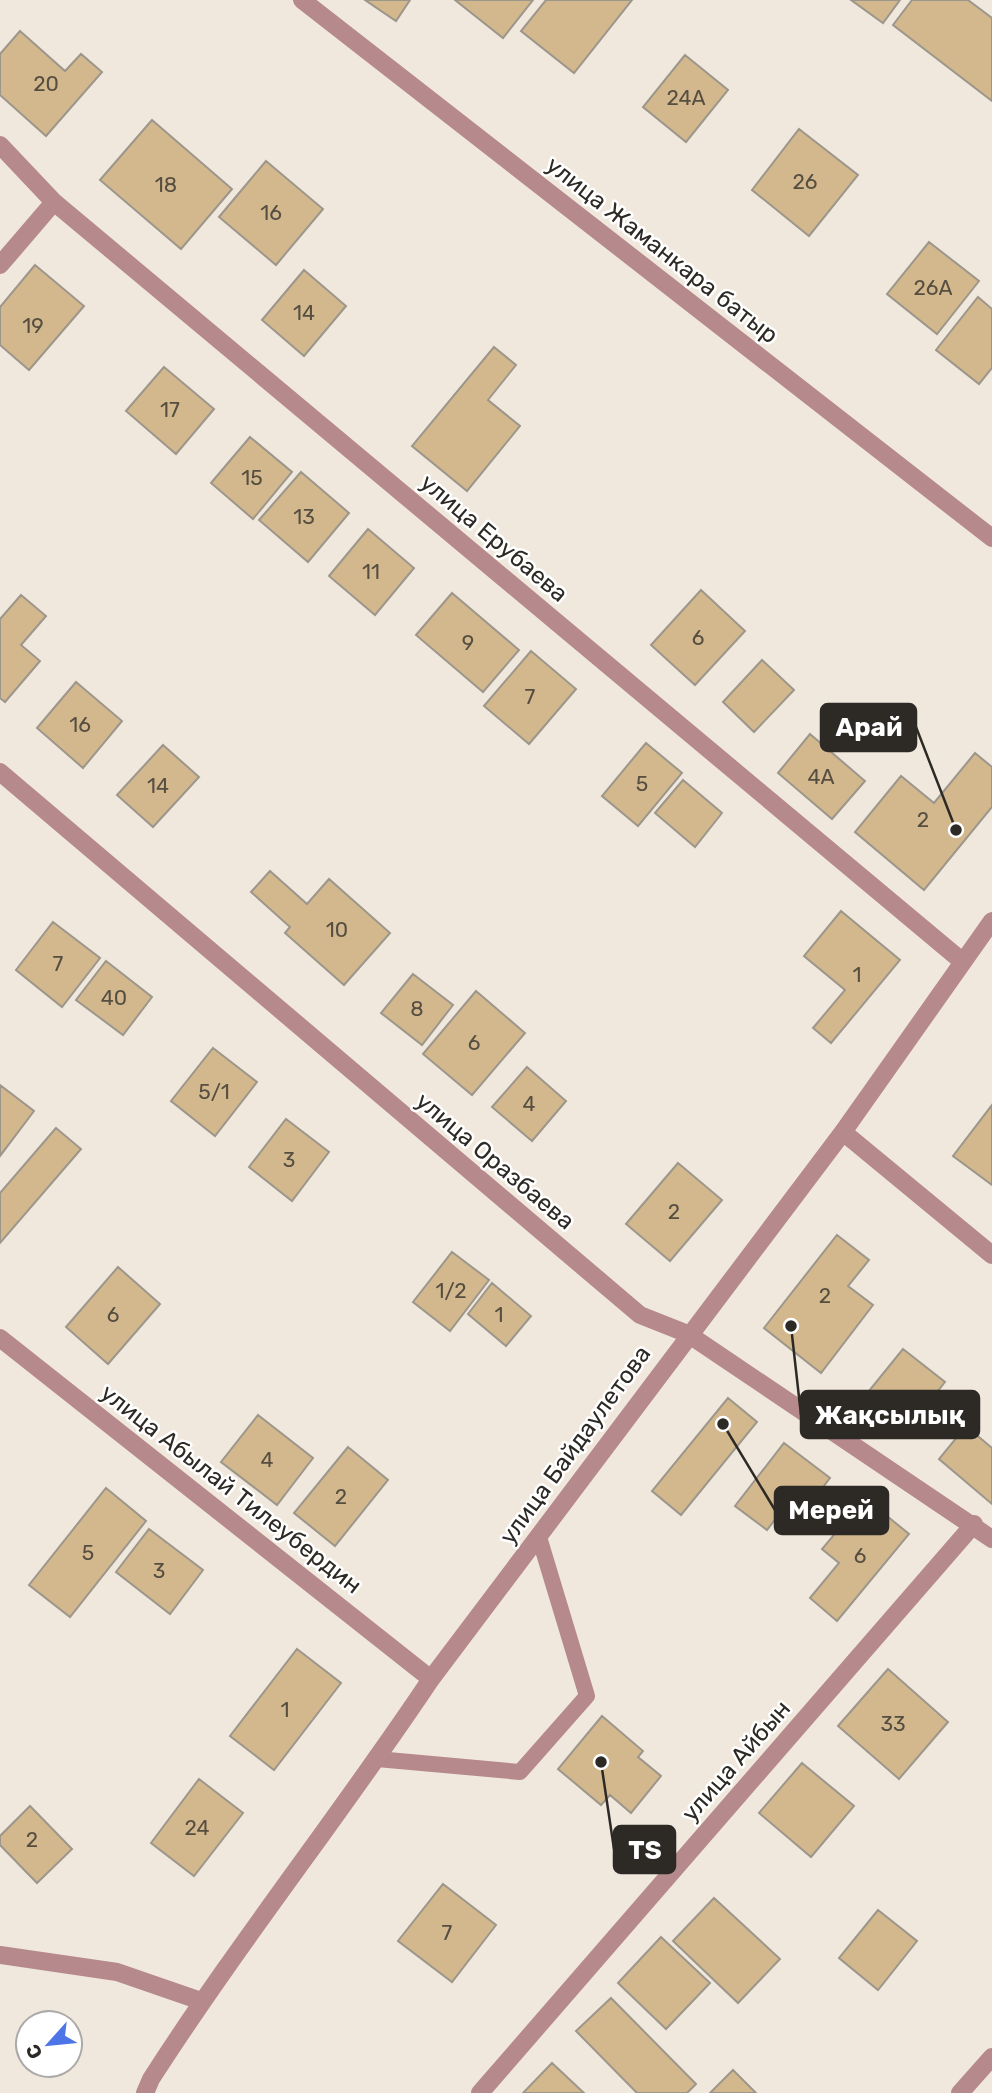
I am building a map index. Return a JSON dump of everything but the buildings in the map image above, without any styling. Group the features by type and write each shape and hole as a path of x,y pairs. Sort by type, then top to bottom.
{"street":[{"name":"улица Жаманкара батыр","path":"302,0 992,538"},
{"name":"улица Ерубаева","path":"0,145 54,202 963,962"},
{"path":"0,265 54,202"},
{"name":"улица Оразбаева","path":"0,772 640,1315 688,1334 974,1524 992,1539"},
{"name":"улица Байдаулетова","path":"145,2093 151,2079 201,2001 377,1759 431,1679 688,1334 843,1132 992,922"},
{"path":"843,1132 992,1255"},
{"name":"улица Абылай Тилеубердин","path":"0,1338 431,1679"},
{"name":"улица Айбын","path":"480,2093 974,1524"},
{"path":"0,1955 117,1972 201,2001"},
{"path":"960,2093 992,2057"}],"lane":[{"path":"377,1759 520,1772 587,1696 539,1536"}],"place":[{"name":"Арай","path":"956,830"},
{"name":"Жақсылық","path":"791,1326"},
{"name":"Мерей","path":"723,1424"},
{"name":"TS","path":"601,1762"}]}
